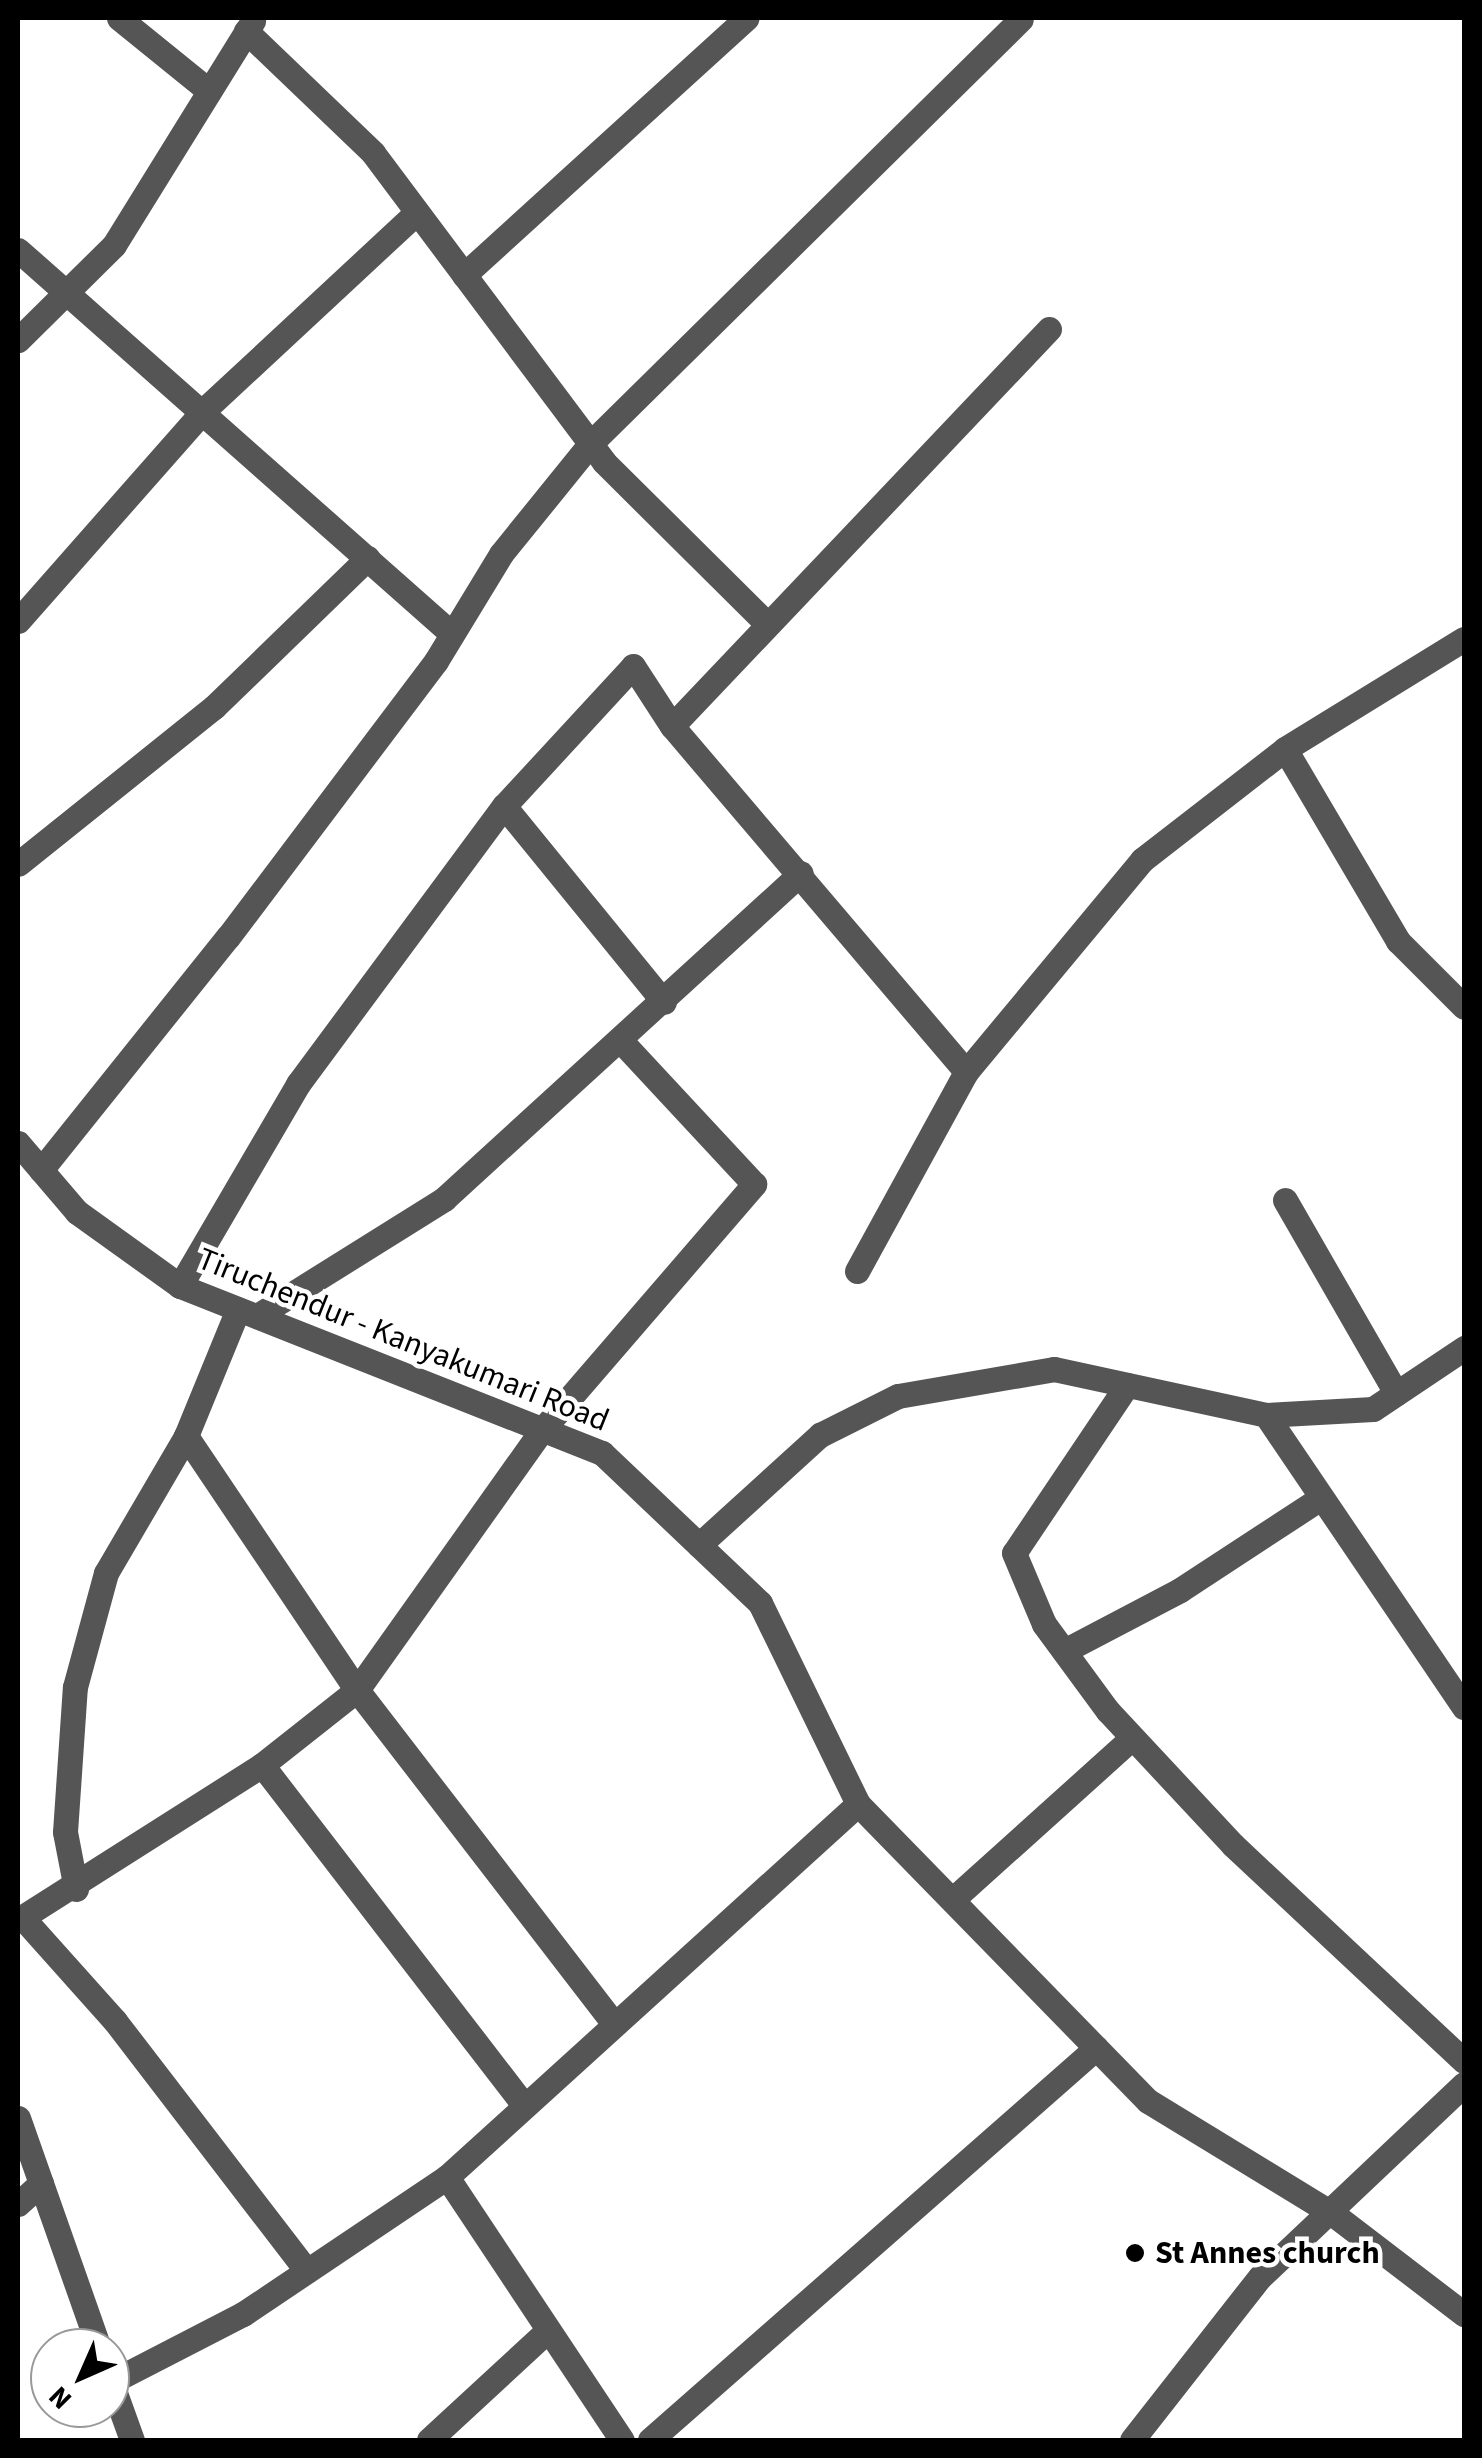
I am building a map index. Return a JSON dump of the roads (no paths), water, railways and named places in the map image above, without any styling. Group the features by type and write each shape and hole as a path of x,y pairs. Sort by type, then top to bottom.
{"street":[{"path":"118,18 209,91"},
{"path":"464,275 746,18"},
{"path":"41,1170 228,937 452,634 501,554 590,444 1021,19"},
{"path":"18,340 114,245 251,24 373,153 590,444 765,622"},
{"path":"18,622 202,412 417,212"},
{"path":"18,250 62,296 202,412 452,634"},
{"path":"672,726 765,622 1049,329"},
{"path":"18,864 214,707 368,558"},
{"path":"857,1270 966,1072 1142,860 1285,749 1464,638"},
{"path":"180,1286 298,1084 504,806 633,666 672,726 966,1072"},
{"path":"1285,749 1398,941 1464,1007"},
{"path":"504,806 664,1002"},
{"path":"76,1889 65,1832 75,1687 106,1573 186,1436 248,1313 444,1198 622,1042 801,874"},
{"path":"307,2271 115,2021 20,1918 76,1889 262,1765 357,1690 542,1430 754,1184 622,1042"},
{"name":"Tiruchendur - Kanyakumari Road","path":"18,1144 77,1212 180,1286 602,1453 760,1603 858,1804 1148,2101 1332,2214 1464,2314"},
{"path":"1285,1200 1396,1393"},
{"path":"699,1545 820,1434 898,1396 1054,1369 1266,1415 1373,1409 1462,1355"},
{"path":"1126,1385 1014,1553 1064,1651 1132,1738 1234,1844 1464,2061"},
{"path":"1266,1415 1464,1706"},
{"path":"186,1436 357,1690 613,2023"},
{"path":"1064,1651 1180,1590 1319,1498"},
{"path":"952,1900 1132,1738"},
{"path":"262,1765 522,2104"},
{"path":"130,2369 307,2271 447,2177 522,2104 858,1804"},
{"path":"650,2440 1096,2048"},
{"path":"1132,2440 1260,2276 1332,2214 1464,2084"},
{"path":"18,2118 92,2328"},
{"path":"447,2177 622,2440"},
{"path":"18,2204 41,2183"},
{"path":"429,2440 548,2330"}],"place":[{"name":"St Annes church","path":"1135,2253"}]}
